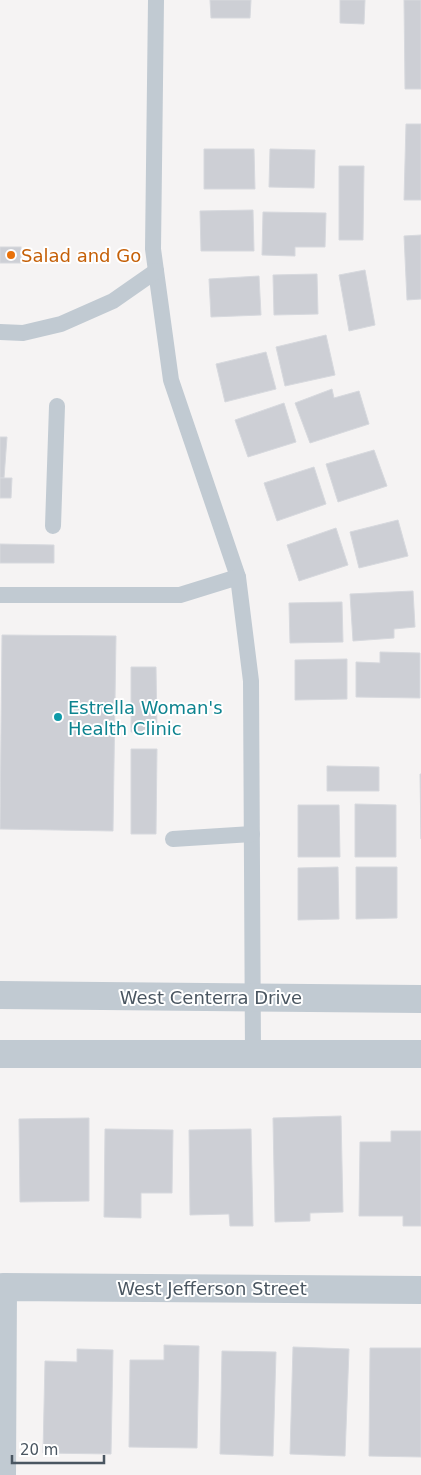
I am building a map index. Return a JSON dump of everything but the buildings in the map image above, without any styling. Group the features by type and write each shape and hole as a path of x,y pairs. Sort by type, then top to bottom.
{"street":[{"name":"West Centerra Drive","path":"0,995 421,999"},
{"path":"0,1054 421,1054"},
{"name":"West Jefferson Street","path":"2,1475 3,1287 421,1290"}],"lane":[{"path":"156,0 153,249 171,380 238,577 251,681 253,1054"},
{"path":"0,332 23,333 61,324 113,301 156,271"},
{"path":"53,526 57,406"},
{"path":"0,595 180,595 238,577"},
{"path":"173,839 252,834"}],"place":[{"name":"Salad and Go","path":"11,255"},
{"name":"Estrella Woman's Health Clinic","path":"58,717"}]}
